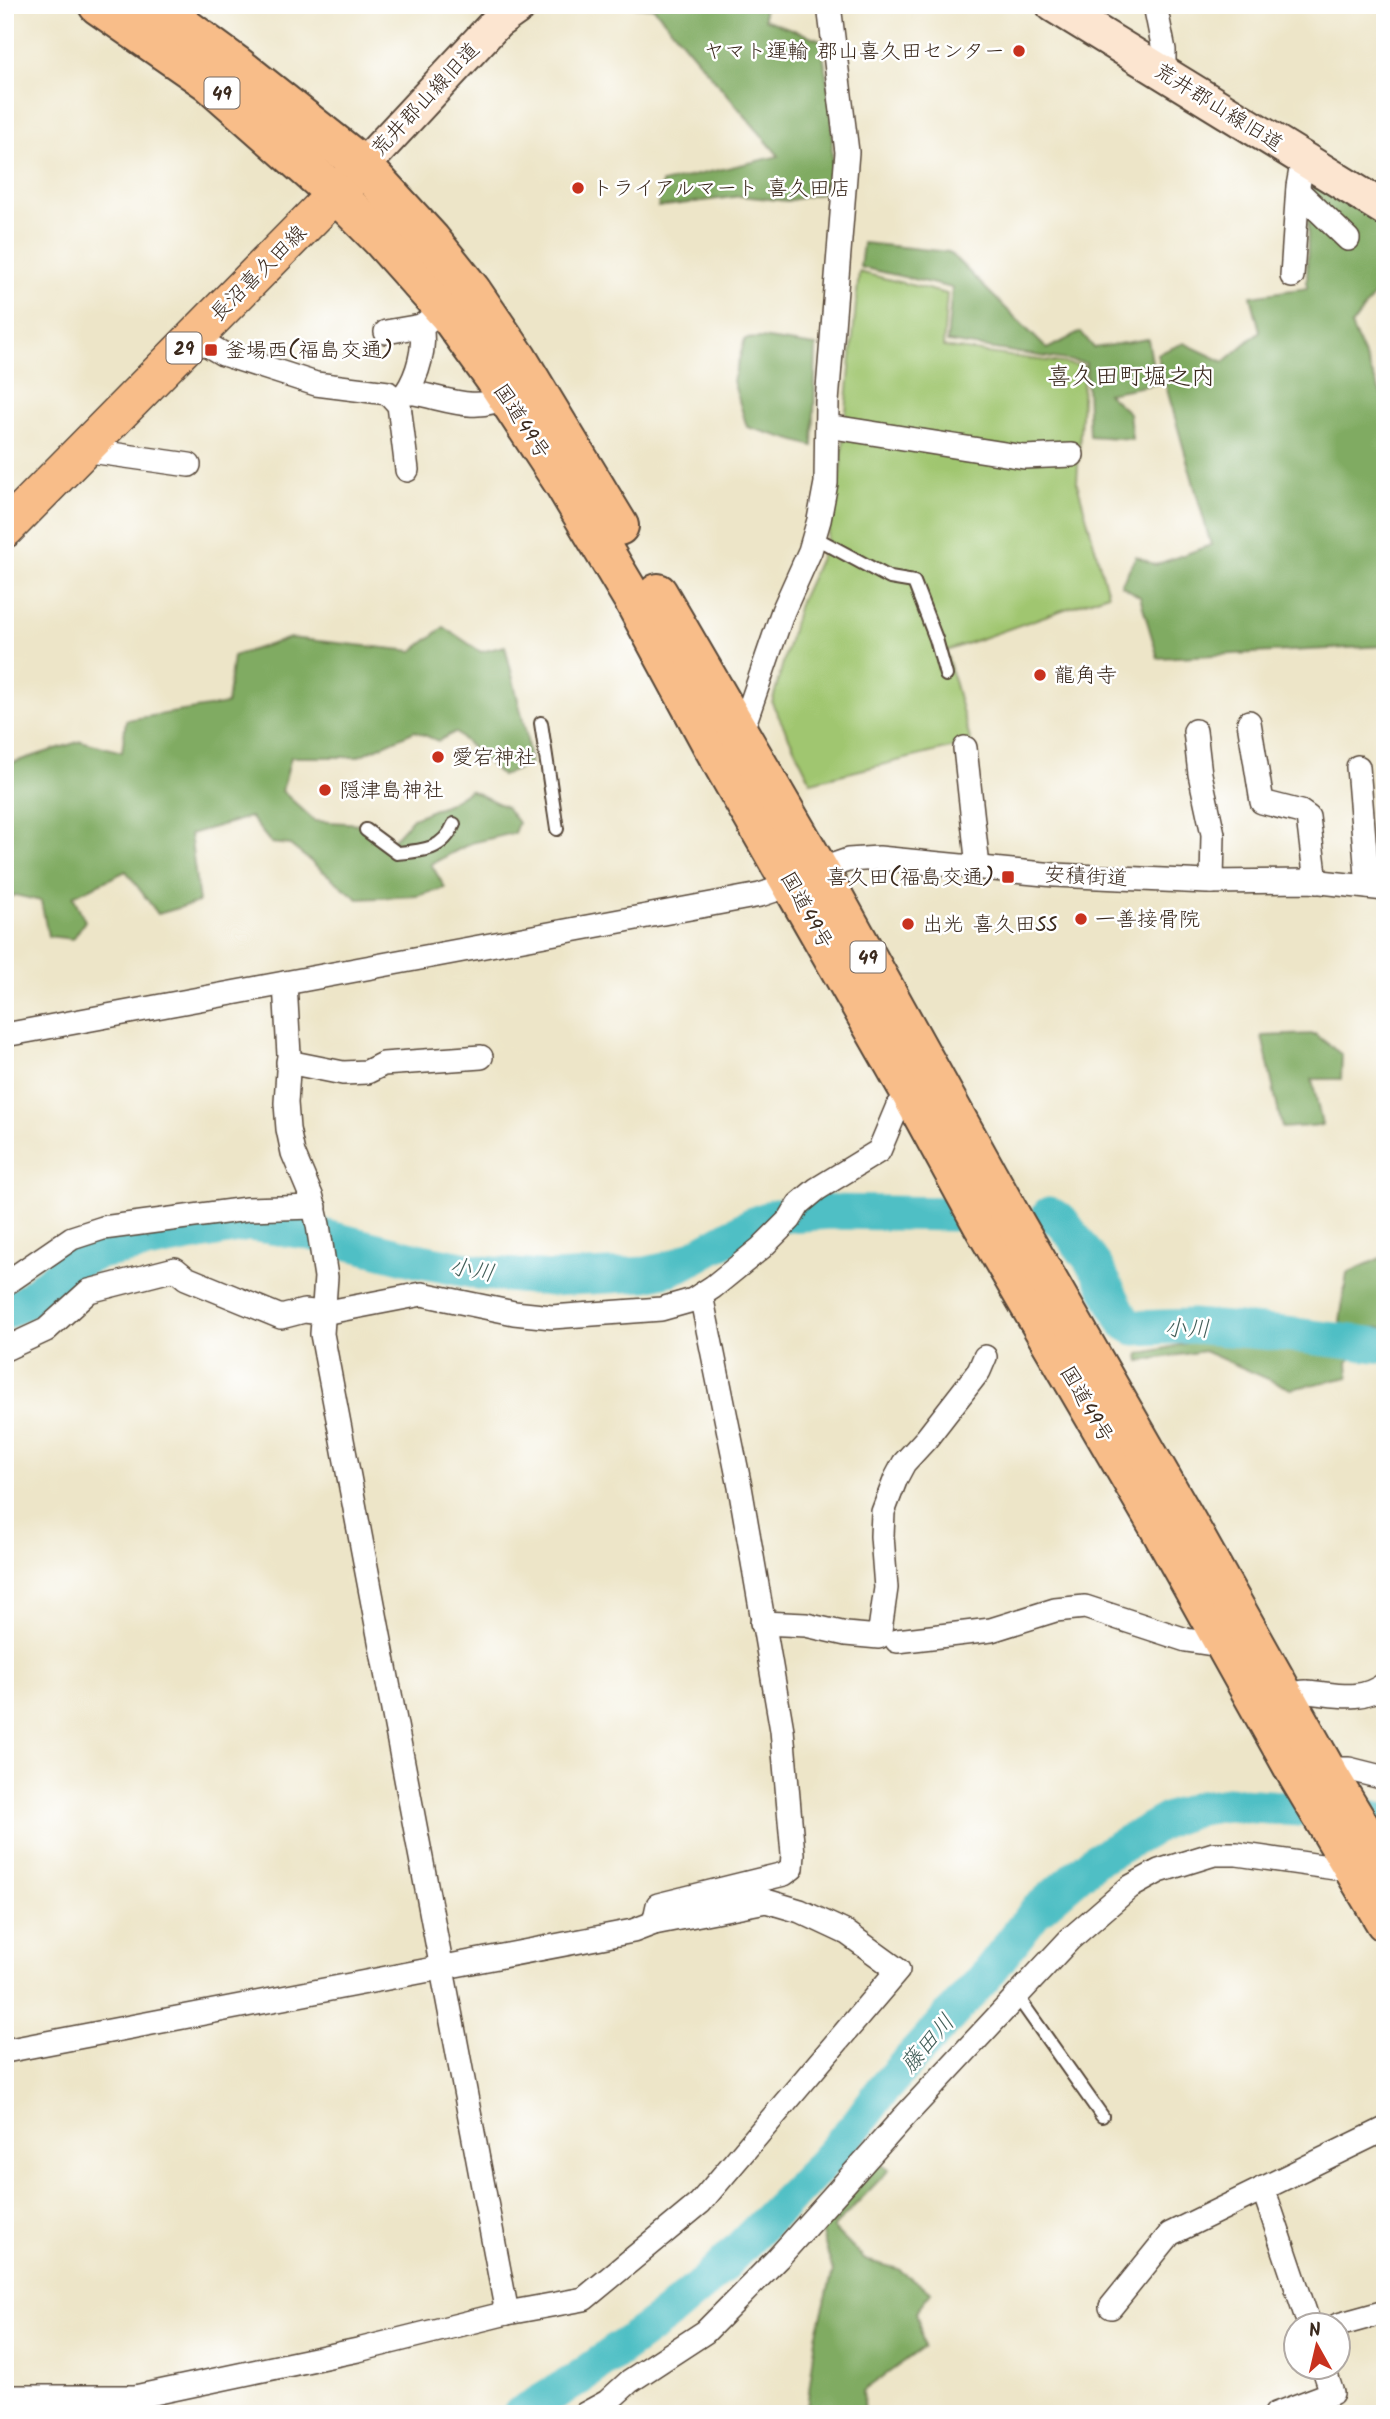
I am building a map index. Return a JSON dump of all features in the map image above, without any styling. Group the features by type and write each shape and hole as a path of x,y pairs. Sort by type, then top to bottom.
{"highway":[{"name":"国道49号","path":"98,5 209,82 336,194 382,239 432,318 505,396 564,484 634,601 713,747 806,877 1007,1211 1188,1524 1285,1697 1318,1774 1367,1864 1385,1922"},
{"name":"国道49号","path":"154,5 236,65 363,166 431,240 471,290 518,359 738,729 910,1092 982,1224 1226,1646 1318,1774"}],"main road":[{"name":"長沼喜久田線","path":"5,529 363,166"}],"street":[{"name":"荒井郡山線旧道","path":"363,166 497,22 521,5"},
{"path":"738,729 746,719 783,611 814,537 826,483 827,426 847,152 829,5"},
{"name":"荒井郡山線旧道","path":"1053,5 1385,209"},
{"path":"1155,5 1164,50 1164,74"},
{"path":"1292,276 1303,159"},
{"path":"1298,191 1348,239"},
{"path":"386,332 432,318"},
{"path":"407,470 400,412 401,397 413,382 432,318"},
{"path":"194,337 223,354 316,384 476,405 490,405 505,396"},
{"path":"827,426 1024,457 1072,455"},
{"path":"83,450 189,465"},
{"path":"1249,722 1262,802 1301,812 1308,817 1316,882"},
{"path":"1195,731 1200,774 1213,834 1212,881"},
{"path":"965,748 978,867"},
{"path":"1358,767 1376,888"},
{"name":"安積街道","path":"5,1035 760,895 848,860 879,858 1055,875 1316,882 1376,888"},
{"path":"285,984 288,1017 288,1129 293,1153 317,1216 326,1277 323,1313 325,1348 508,2314"},
{"path":"288,1062 343,1073 367,1072 383,1065 481,1057"},
{"path":"5,1349 46,1330 89,1291 175,1269 186,1278 281,1317 304,1311 323,1313 422,1294 514,1314 552,1317 661,1309 693,1300 761,1248 817,1189 879,1150 897,1108 910,1092"},
{"path":"5,1284 72,1238 103,1228 247,1209 317,1216"},
{"path":"654,1923 658,1905 784,1874 792,1868 782,1730 740,1486 701,1295"},
{"path":"762,1623 806,1625 845,1634 879,1637 886,1588 883,1512 891,1496 895,1478 904,1463 979,1371 985,1357"},
{"path":"897,1641 991,1630 1055,1610 1085,1607 1186,1640 1226,1646"},
{"path":"1285,1697 1304,1692 1347,1697 1366,1694 1385,1684"},
{"path":"1318,1774 1349,1769 1385,1778"},
{"path":"594,2412 630,2381 705,2332 778,2258 903,2118 1070,1939 1130,1887 1159,1871 1214,1854 1237,1854 1335,1868 1367,1864"},
{"path":"5,2051 633,1931 654,1923 766,1901 800,1911 847,1933 898,1969 700,2203 584,2299 135,2397 5,2397"},
{"path":"1111,2307 1170,2234 1385,2129"},
{"path":"1263,2188 1304,2310"},
{"path":"1352,2321 1385,2312"},
{"path":"1276,2414 1319,2407 1332,2393 1328,2380"}],"lane":[{"path":"814,537 890,578 914,582 947,675"},
{"path":"541,723 557,829"},
{"path":"366,830 397,853 414,852 442,842 448,837 454,824"},
{"path":"1017,1996 1102,2116"}],"green space":[{"path":"616,5 764,5 764,19 821,40 832,113 832,191 787,201 741,196 658,207 662,183 779,156 654,8"},
{"path":"1314,178 1385,222 1385,280 1351,326 1385,403 1385,646 1158,658 1140,597 1121,585 1136,556 1155,565 1211,545 1157,354 1184,343 1224,362 1260,331 1251,296 1307,288 1308,211"},
{"path":"863,243 949,252 1047,349 1081,332 1094,348 1148,339 1156,384 1107,393 1129,413 1132,439 1089,436 1086,363 947,342 952,288 860,267"},
{"path":"859,272 947,294 943,347 1084,366 1077,483 1108,594 946,651 971,743 811,782 772,703 799,604 826,545 840,476"},
{"path":"761,338 816,346 813,446 747,427 733,381 745,339"},
{"path":"444,627 481,652 505,646 526,733 530,764 502,776 455,732 438,741 415,731 357,757 291,757 282,791 315,821 361,824 392,841 413,818 449,803 470,790 506,807 518,823 514,833 471,843 431,864 445,888 417,896 358,899 290,845 271,843 250,817 190,834 199,902 158,914 126,871 73,896 85,921 73,939 48,936 41,901 15,895 5,901 5,765 81,741 122,752 126,720 227,704 233,656 290,638 413,651"},
{"path":"1315,1034 1342,1055 1341,1079 1312,1079 1322,1125 1282,1128 1262,1036"},
{"path":"1385,1256 1385,1327 1346,1329 1340,1321 1347,1273"},
{"path":"1207,1332 1358,1352 1348,1362 1349,1377 1291,1389 1204,1351 1140,1361 1139,1354 1184,1344"},
{"path":"876,2161 889,2170 833,2228 865,2260 898,2269 931,2292 916,2311 924,2347 863,2391 865,2414 806,2414 816,2337 833,2271 820,2228 823,2219"}],"waterway":[{"name":"小川","path":"5,1312 24,1303 70,1265 99,1252 248,1224 306,1232 421,1261 483,1273 551,1279 646,1274 668,1269 751,1225 775,1216 831,1212 951,1214"},
{"name":"小川","path":"1049,1214 1061,1220 1096,1267 1124,1322 1134,1328 1192,1326 1385,1346"},
{"name":"藤田川","path":"520,2414 575,2381 665,2316 711,2277 818,2169 859,2122 883,2089 985,1977 1035,1912 1094,1861 1169,1819 1200,1808 1227,1804 1352,1813 1385,1822"}],"place":[{"name":"ヤマト運輸 郡山喜久田センター","path":"1019,51"},
{"name":"トライアルマート 喜久田店","path":"578,188"},
{"name":"釜場西(福島交通)","path":"211,350"},
{"name":"龍角寺","path":"1040,675"},
{"name":"愛宕神社","path":"438,757"},
{"name":"隠津島神社","path":"325,790"},
{"name":"喜久田(福島交通)","path":"1008,877"},
{"name":"一善接骨院","path":"1081,919"},
{"name":"出光 喜久田SS","path":"908,924"}],"district":[{"name":"喜久田町堀之内","path":"1131,376"}]}
